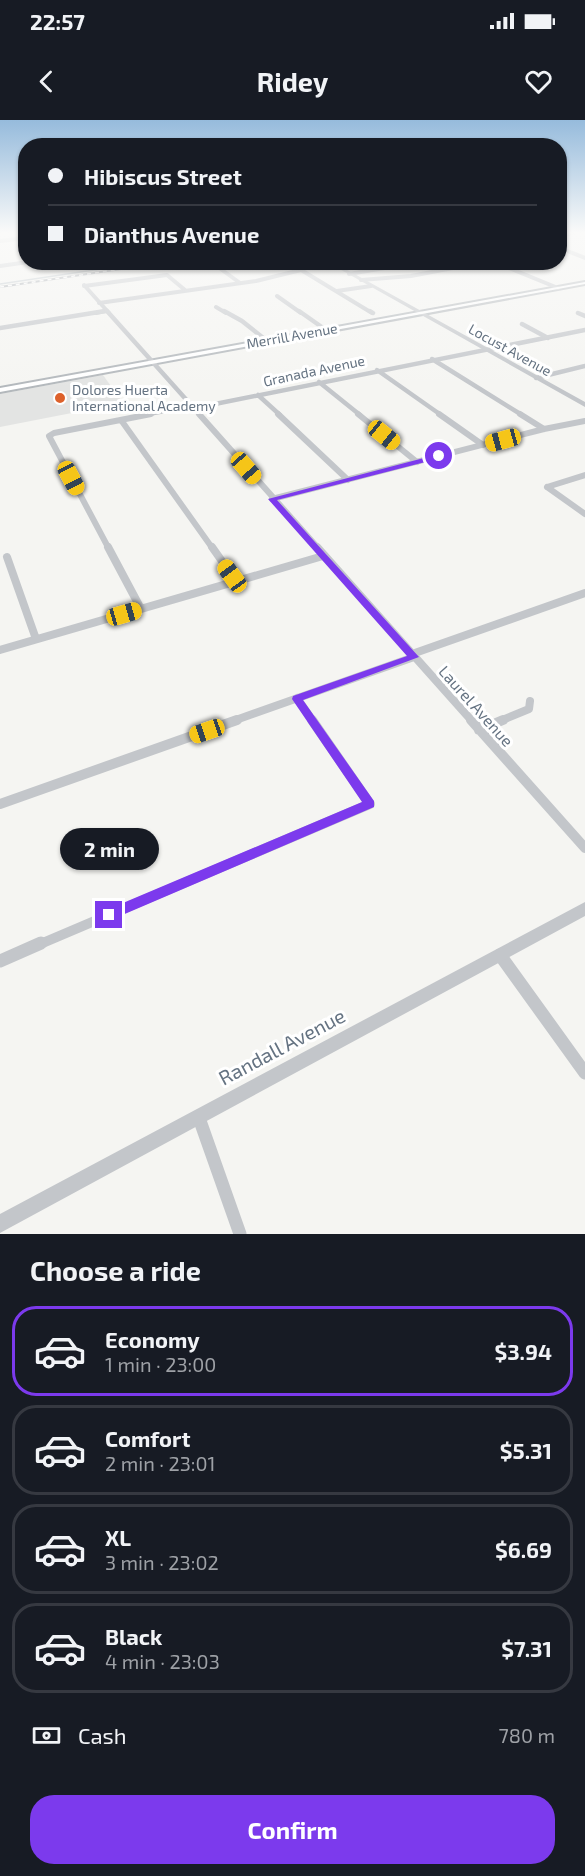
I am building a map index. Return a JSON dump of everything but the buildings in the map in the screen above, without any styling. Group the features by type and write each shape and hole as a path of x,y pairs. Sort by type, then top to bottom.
{"main road":[{"name":"Merrill Avenue","path":"0,390 574,285"}],"street":[{"name":"Laurel Avenue","path":"92,285 84,286 585,848"},
{"path":"179,285 185,290"},
{"path":"99,303 224,285"},
{"path":"327,285 374,313"},
{"path":"337,291 371,285"},
{"name":"Locust Avenue","path":"371,285 585,405"},
{"path":"551,285 558,288"},
{"path":"277,296 326,330"},
{"path":"216,307 228,316 242,321 267,341"},
{"path":"0,328 106,311"},
{"path":"578,313 585,316"},
{"path":"522,324 549,338"},
{"name":"Granada Avenue","path":"141,609 49,436 54,433 585,330"},
{"path":"432,359 544,429"},
{"path":"536,378 585,366"},
{"path":"377,370 483,445"},
{"path":"319,382 417,462"},
{"path":"258,395 348,480"},
{"path":"121,420 236,582"},
{"path":"272,499 544,429 585,421"},
{"path":"585,476 547,487 585,514"},
{"path":"0,650 323,556"},
{"path":"7,557 36,639"},
{"path":"0,804 297,699 585,593"},
{"path":"0,961 370,804 297,699"},
{"path":"479,730 529,709 530,701"},
{"name":"Randall Avenue","path":"0,1224 585,909"},
{"path":"500,955 585,1073"},
{"path":"199,1118 240,1234"}],"shaded area":[{"name":"Dolores Huerta International Academy","path":"103,375 123,403 0,427 0,394"}],"railway":[{"path":"0,287 14,285"}],"place":[{"name":"Dolores Huerta International Academy","path":"60,398"}],"route":[{"path":"109,915 370,804 297,699 414,657 272,499 439,456"}]}
